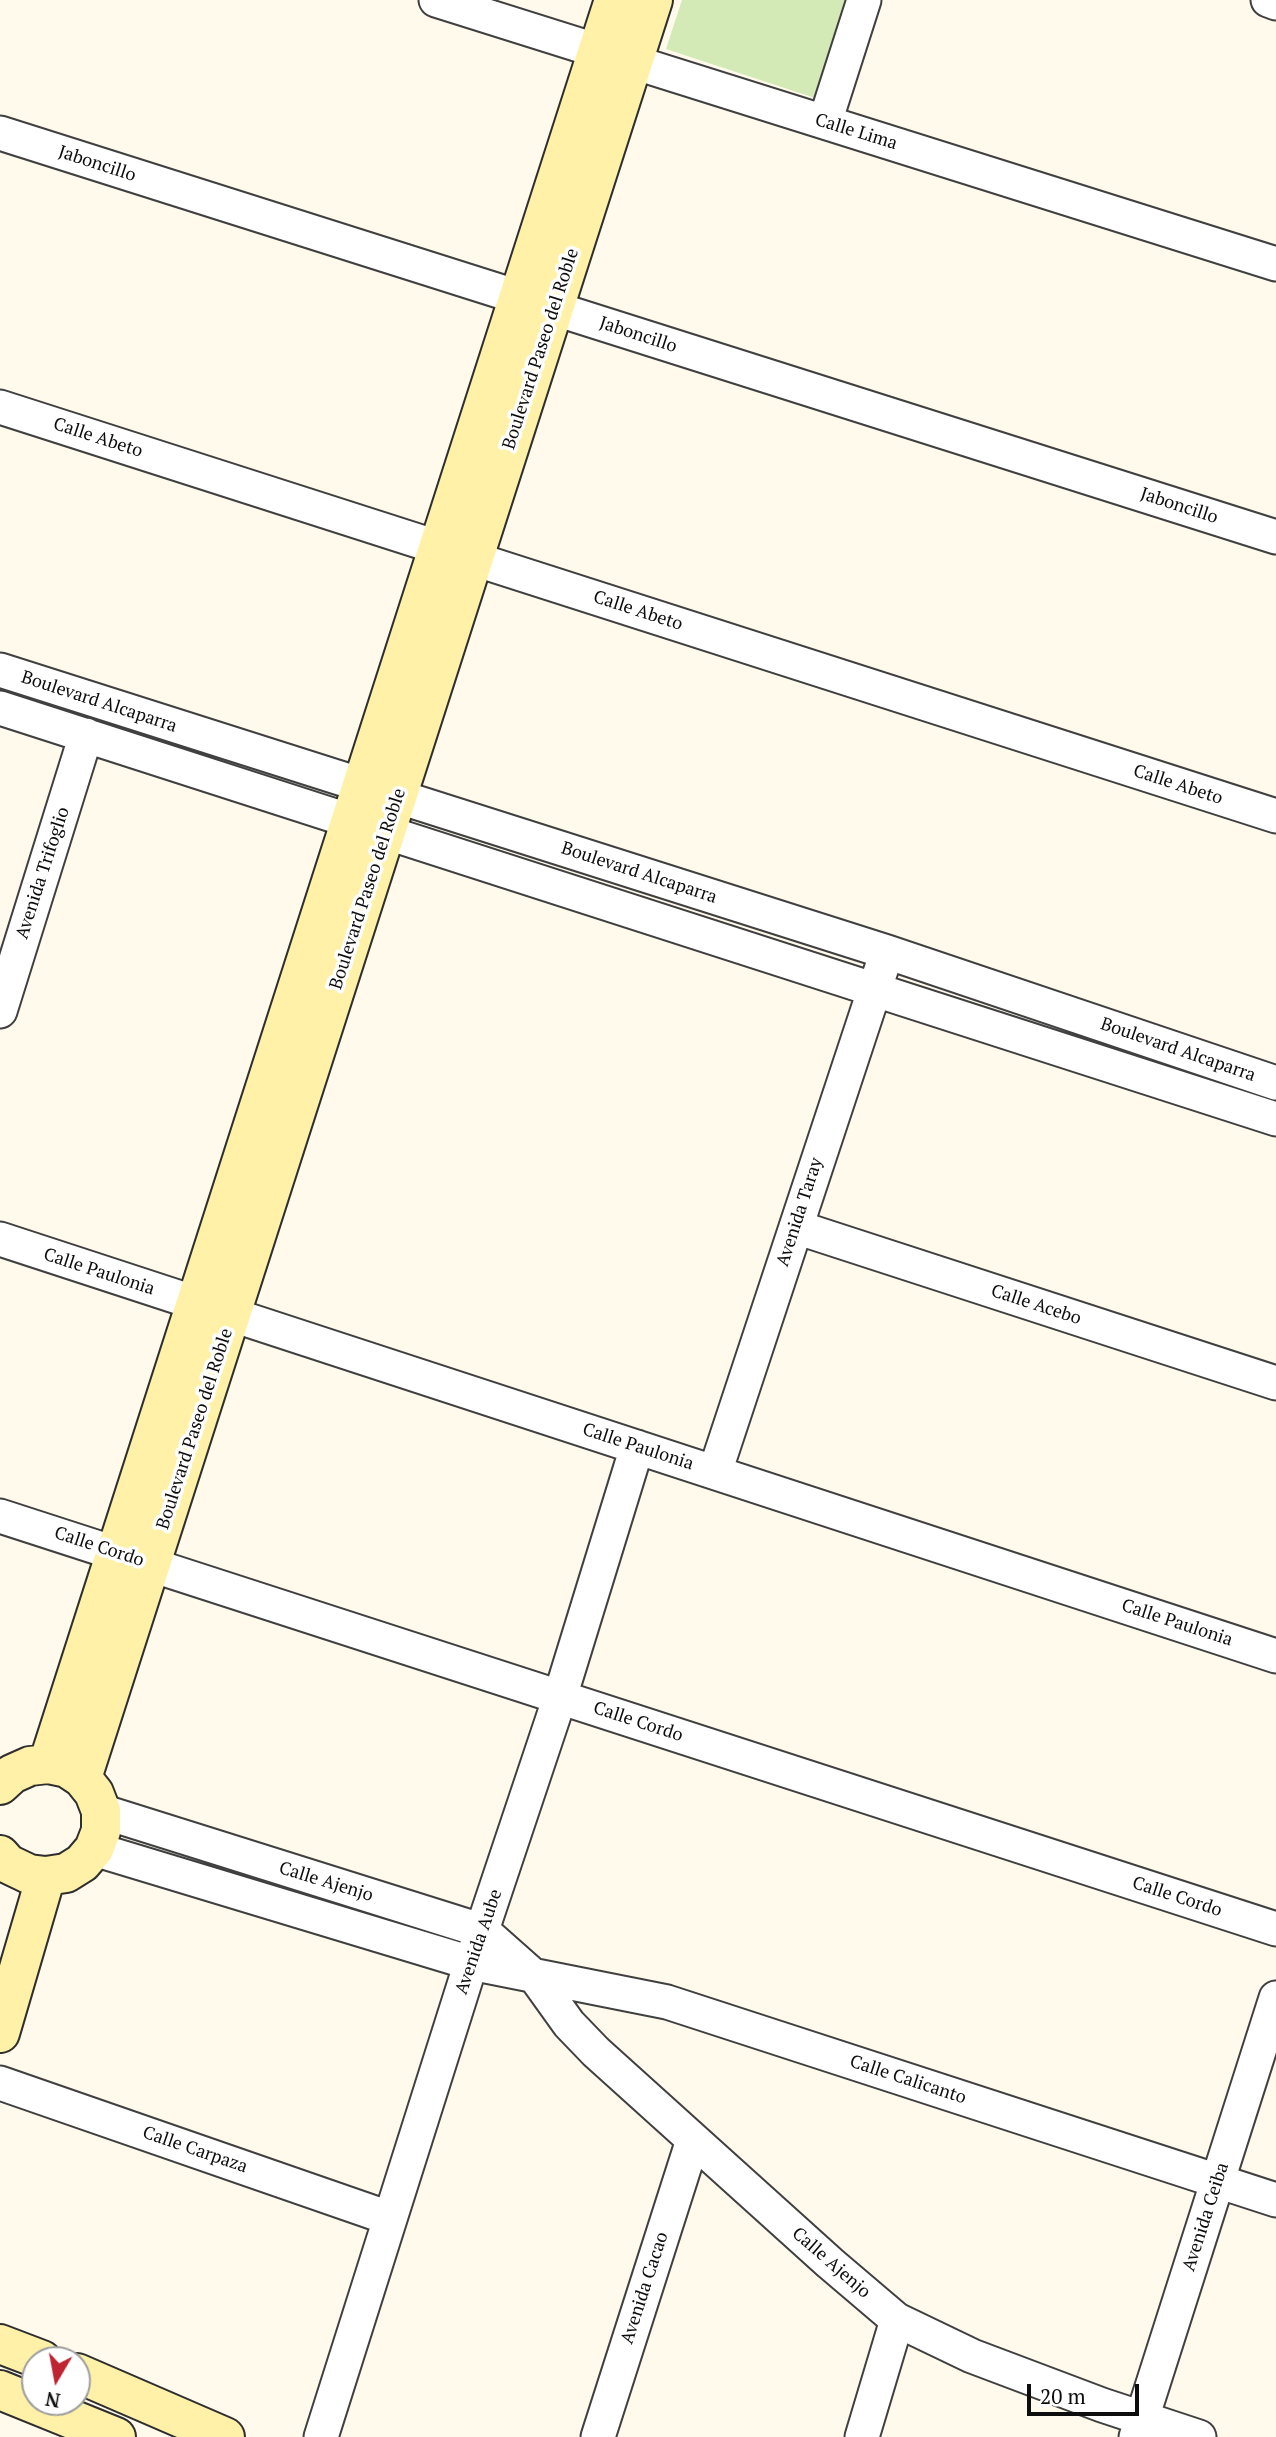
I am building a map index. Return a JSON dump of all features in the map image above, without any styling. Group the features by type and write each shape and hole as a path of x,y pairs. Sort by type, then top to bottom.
{"street":[{"name":"Calle Lima","path":"436,0 1276,264"},
{"name":"Boulevard Paseo del Roble","path":"614,0 615,56"},
{"name":"Boulevard Paseo del Roble","path":"370,801 474,559 536,303 615,56 653,0"},
{"path":"825,122 864,0"},
{"path":"1268,0 1276,3"},
{"name":"Jaboncillo","path":"0,133 1276,537"},
{"name":"Boulevard Paseo del Roble","path":"134,1558 196,1303 370,801 438,547 536,303"},
{"name":"Calle Abeto","path":"0,407 1276,816"},
{"name":"Boulevard Alcaparra","path":"0,670 370,801"},
{"name":"Boulevard Alcaparra","path":"0,708 86,735 370,801 887,952 1276,1083"},
{"name":"Avenida Trifoglio","path":"0,1012 5,974 86,735"},
{"name":"Boulevard Paseo del Roble","path":"65,1771 134,1558 231,1315 386,832 370,801"},
{"name":"Boulevard Alcaparra","path":"386,832 1276,1119"},
{"name":"Avenida Taray","path":"715,1472 887,952"},
{"name":"Calle Acebo","path":"796,1227 1276,1382"},
{"name":"Calle Paulonia","path":"0,1240 1276,1656"},
{"name":"Avenida Aube","path":"320,2437 471,1963 560,1697 637,1447"},
{"name":"Calle Cordo","path":"0,1516 1276,1929"},
{"path":"1,1782 30,1766 65,1771 94,1793 101,1811 100,1831 94,1849 82,1863 66,1873 46,1876 3,1870"},
{"name":"Calle Ajenjo","path":"101,1811 483,1931 536,1978 569,2024 596,2052 897,2320 971,2356 1102,2405 1139,2427 1199,2437"},
{"name":"Calle Ajenjo","path":"94,1849 471,1963 536,1978"},
{"path":"0,2033 46,1876"},
{"name":"Calle Calicanto","path":"536,1978 667,2002 1276,2200"},
{"name":"Avenida Ceiba","path":"1139,2427 1276,1998"},
{"name":"Calle Carpaza","path":"0,2082 390,2218"},
{"name":"Avenida Cacao","path":"598,2437 693,2140"},
{"path":"862,2437 897,2320"},
{"path":"0,2344 21,2352"},
{"path":"91,2379 225,2437"},
{"path":"0,2390 116,2437"}],"green space":[{"path":"682,0 855,0 824,101 666,49"}]}
